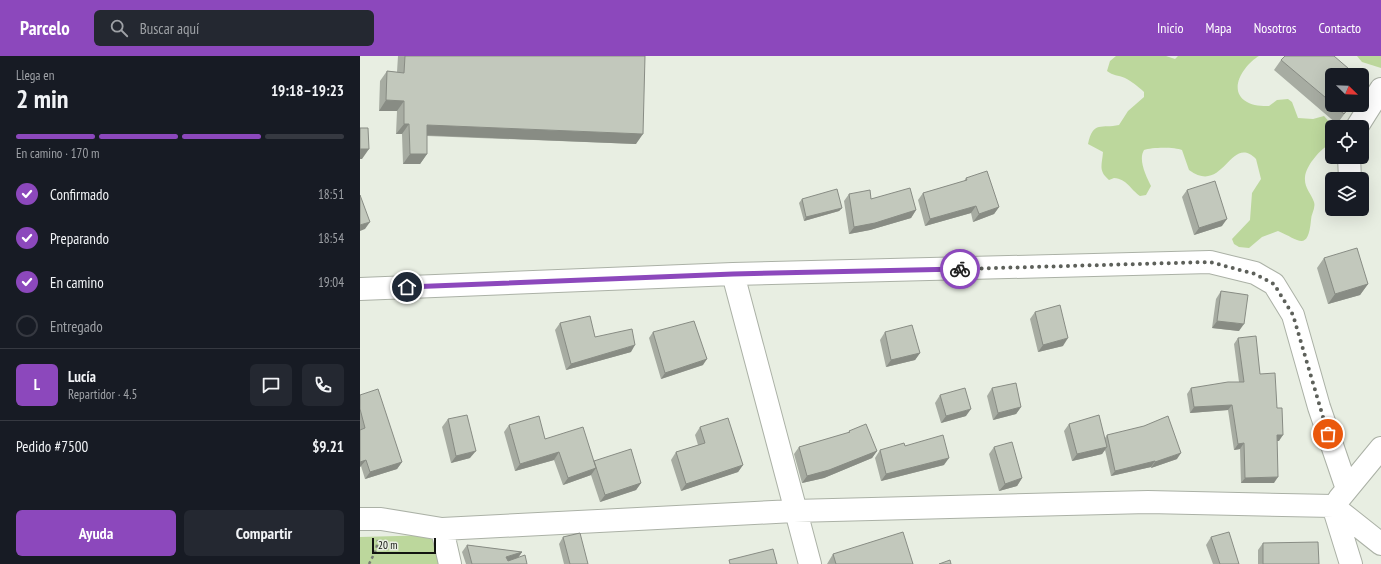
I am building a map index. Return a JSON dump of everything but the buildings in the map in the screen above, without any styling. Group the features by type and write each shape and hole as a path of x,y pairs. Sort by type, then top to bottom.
{"street":[{"path":"1361,120 1381,89"},
{"path":"360,289 733,274 1210,262 1255,274 1274,284 1293,315 1319,407 1347,489"},
{"path":"733,274 794,512 810,564"},
{"path":"1333,506 1381,448"},
{"path":"360,519 381,519 442,529 794,512 1148,502 1333,506 1381,544"},
{"path":"1333,506 1351,564"},
{"path":"442,529 450,564"}],"green space":[{"path":"1116,56 1166,56 1175,59 1178,56 1259,56 1248,65 1240,78 1238,91 1241,97 1249,103 1263,106 1269,106 1277,100 1288,99 1292,102 1298,118 1313,119 1324,116 1328,120 1325,120 1325,148 1310,164 1305,177 1308,190 1313,199 1314,209 1311,218 1310,230 1305,240 1297,240 1278,231 1262,237 1249,248 1239,247 1234,244 1232,239 1250,220 1252,193 1261,179 1256,159 1247,153 1239,153 1219,171 1211,176 1201,176 1189,170 1182,150 1174,148 1152,148 1144,150 1142,154 1142,163 1151,186 1146,195 1140,196 1122,180 1114,178 1109,180 1102,171 1103,152 1088,144 1090,136 1096,128 1119,125 1128,111 1144,97 1144,92 1132,82 1125,78 1113,75 1107,71 1110,61"},
{"path":"1357,56 1381,56 1381,68 1362,62"},
{"path":"435,535 441,564 360,564 360,537"}],"way so far":[{"path":"960,269 1210,262 1255,274 1274,284 1293,315 1328,434"}],"route":[{"path":"407,287 733,274 960,269"}]}
